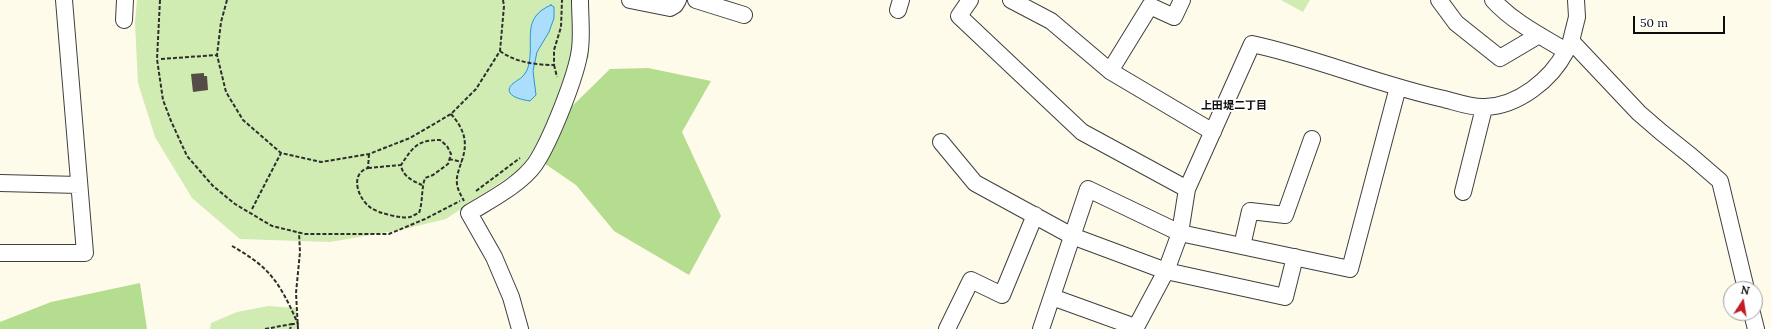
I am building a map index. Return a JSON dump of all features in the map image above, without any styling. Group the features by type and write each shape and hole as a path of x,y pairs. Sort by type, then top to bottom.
{"street":[{"path":"0,253 85,253 64,0"},
{"path":"124,20 125,0"},
{"path":"520,329 508,290 494,257 469,213 510,188 534,165 547,140 570,84 580,49 580,0"},
{"path":"630,0 670,8 675,5 678,0"},
{"path":"696,0 744,15"},
{"path":"970,0 959,16 1082,132 1187,188"},
{"path":"1011,0 1051,21 1110,71 1213,132"},
{"path":"1110,71 1150,6 1174,17 1182,0"},
{"path":"1439,0 1456,23 1500,58 1539,35"},
{"path":"1052,297 1135,328 1166,271 1180,233 1187,188 1252,44 1421,94 1484,108 1501,105 1519,98 1543,82 1560,64 1566,51 1520,24 1501,9 1493,0"},
{"path":"1576,0 1577,17 1571,41 1639,113 1720,182 1744,281"},
{"path":"1041,329 1088,189 1180,233 1350,269 1398,87"},
{"path":"1463,192 1484,108"},
{"path":"1242,246 1250,211 1285,215 1312,139"},
{"path":"941,142 975,183 1072,236 1166,271 1285,297 1295,257"},
{"path":"0,183 79,185"},
{"path":"947,329 971,280 1002,295 1035,215"}],"path":[{"path":"160,0 157,59 163,100 187,156 213,186 235,204 272,226 305,234 389,234 425,219 468,198"},
{"path":"227,0 221,22 217,55 226,92 243,120 281,153 321,162 369,154 410,138 450,114 476,89 500,51 504,6 503,0"},
{"path":"558,82 554,65 554,50 561,27 562,0"},
{"path":"500,51 523,61 554,65"},
{"path":"161,59 217,55"},
{"path":"450,114 461,127 464,138 465,152 457,172 457,183 459,193 464,199"},
{"path":"429,140 440,140 447,146 451,154 448,164 425,178 422,185 421,206 419,213 410,217 400,217 376,211 369,207 358,190 359,174 361,170 401,165 409,151 420,142 429,140"},
{"path":"252,209 281,153"},
{"path":"368,168 369,154"},
{"path":"473,193 521,158"},
{"path":"449,159 462,162"},
{"path":"401,165 408,178 422,185"},
{"path":"298,329 296,293 300,252 299,232"},
{"path":"232,246 259,264 272,276 289,304 298,324"},
{"path":"290,329 292,324"},
{"path":"265,329 298,324"}],"green space":[{"path":"137,0 589,0 589,57 546,131 520,169 446,219 400,230 330,242 240,239 192,198 155,137 138,83 135,23"},
{"path":"1281,0 1310,0 1303,12"},
{"path":"648,68 711,81 682,132 721,216 689,275 614,231 576,185 535,157 562,116 610,69"},
{"path":"140,283 147,329 0,329 0,322 51,302"},
{"path":"268,306 297,308 297,329 210,329 211,323 237,312"}],"water":[{"path":"551,5 554,7 554,18 549,32 537,52 533,71 536,95 530,101 511,95 509,90 511,85 520,79 527,71 530,54 532,23 542,10"}],"building":[{"path":"204,73 204,76 207,76 208,90 193,92 191,74"}],"district":[{"name":"上田堤二丁目","path":"1234,106"}]}
